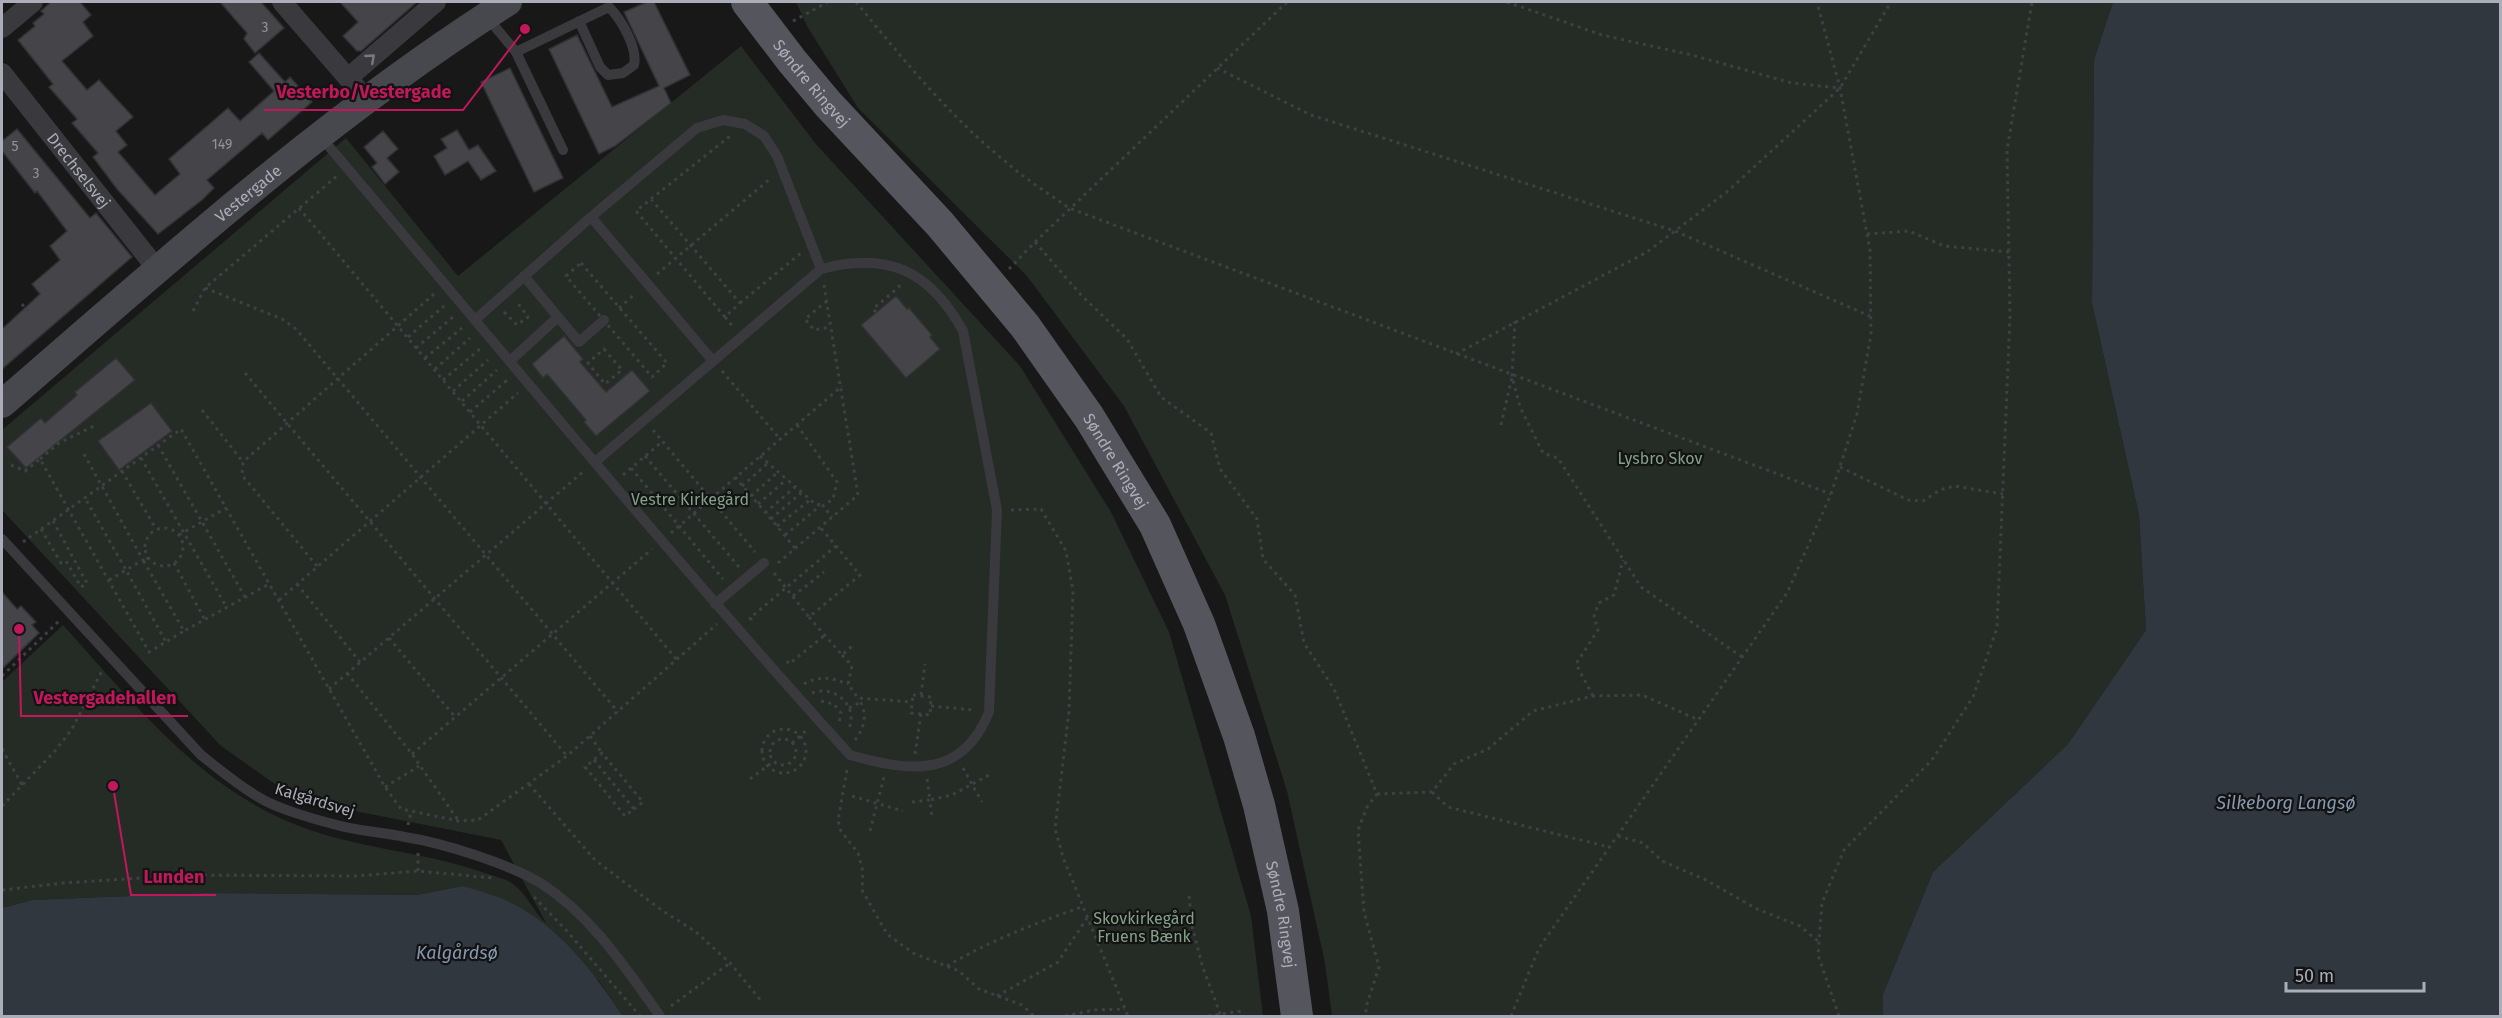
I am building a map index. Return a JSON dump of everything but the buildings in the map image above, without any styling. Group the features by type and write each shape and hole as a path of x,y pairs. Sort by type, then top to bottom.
{"main road":[{"name":"Søndre Ringvej","path":"747,2 828,104 940,224 1025,326 1095,426 1155,525 1200,624 1239,736 1259,805 1283,910 1297,1017"}],"street":[{"path":"2,28 33,2"},
{"path":"282,2 357,88 436,2"},
{"name":"Vestergade","path":"2,404 157,269 320,135 357,88 497,8"},
{"name":"Drechselsvej","path":"2,73 157,269"}],"lane":[{"path":"516,52 579,21 609,7 617,15 636,57 634,65 623,73 608,75 600,68 579,21"},
{"path":"497,8 563,150"},
{"path":"475,320 591,217 697,128 723,120 745,123 764,136 782,169 821,269"},
{"path":"320,135 725,617 850,755 913,767 938,765 969,747 981,731 989,711 997,510 963,331 950,307 930,285 900,270 871,262 843,263 821,269 595,462"},
{"path":"591,217 713,361"},
{"path":"524,276 579,342 604,320"},
{"path":"510,361 558,318"},
{"name":"Kalgårdsvej","path":"2,538 201,755 262,800 334,825 419,839 514,869 543,885 572,907 594,928 659,1016"},
{"path":"715,604 764,563"}],"path":[{"path":"770,33 828,2"},
{"path":"856,2 909,67 956,116 1006,162 1069,208 1831,494"},
{"path":"993,287 1069,208 1287,2"},
{"path":"1507,2 1602,35 1692,55 1792,82 1840,87"},
{"path":"1511,1017 1539,948 1788,593 1831,494 1857,414 1871,334 1870,250 1840,87 1817,2"},
{"path":"1456,354 1647,252 1728,191 1840,87 1891,2"},
{"path":"1839,1017 1818,955 1822,903 1844,850 1932,760 1973,697 1997,628 2010,316 2007,150 2032,2"},
{"path":"1217,68 1311,115 1675,231 1871,316"},
{"path":"745,123 636,211 725,317 811,244"},
{"path":"193,311 205,288 347,167"},
{"path":"690,245 782,169"},
{"path":"651,199 740,303"},
{"path":"299,208 678,660"},
{"path":"1867,234 1909,231 1944,246 2009,252"},
{"path":"1035,242 1081,295 1127,339 1161,397 1211,433 1220,469 1257,519 1263,559 1295,595 1304,643 1334,689 1377,794"},
{"path":"821,269 842,386 858,495 770,569 852,666 848,684"},
{"path":"876,312 873,309 899,287 900,270"},
{"path":"243,462 444,285"},
{"path":"205,288 282,319 296,329 618,712"},
{"path":"496,301 510,320 517,325 524,321 528,317 508,290"},
{"path":"434,294 506,381 470,412"},
{"path":"827,302 805,319 814,330 831,327"},
{"path":"22,304 28,312"},
{"path":"408,337 444,306"},
{"path":"416,348 453,317"},
{"path":"1501,425 1512,376 1515,321"},
{"path":"425,358 462,328"},
{"path":"435,369 470,338"},
{"path":"443,380 480,349"},
{"path":"604,349 622,370 605,384 588,363 604,349"},
{"path":"453,391 488,360"},
{"path":"713,361 780,439"},
{"path":"461,401 497,370"},
{"path":"245,373 567,756"},
{"path":"1512,376 1520,407 1543,453 1558,458 1641,587 1742,657"},
{"path":"279,600 529,383"},
{"path":"412,754 842,386"},
{"path":"202,410 243,462 242,475 317,566"},
{"path":"644,420 764,563"},
{"path":"785,535 833,499 837,482 797,425"},
{"path":"11,465 25,471 59,442 94,426"},
{"path":"11,550 181,429 385,787 401,809 459,821 478,820 567,756 725,617"},
{"path":"613,484 663,441"},
{"path":"158,446 245,598"},
{"path":"84,454 184,631"},
{"path":"645,456 747,577"},
{"path":"760,456 801,493 822,505 832,517"},
{"path":"141,458 227,608"},
{"path":"40,459 149,652 269,584"},
{"path":"329,689 595,462"},
{"path":"742,486 768,464"},
{"path":"1840,467 1908,500 1923,501 1940,490 1954,486 2003,494"},
{"path":"631,468 732,590"},
{"path":"122,471 156,529"},
{"path":"751,496 778,472"},
{"path":"735,477 795,548"},
{"path":"758,504 786,480"},
{"path":"765,513 795,487"},
{"path":"771,519 801,493"},
{"path":"85,498 166,642"},
{"path":"777,526 810,500"},
{"path":"179,535 226,508"},
{"path":"997,510 1041,509 1066,551 1073,591 1069,711 1055,829 1064,860 1128,1017"},
{"path":"41,529 60,563 66,561 81,587 87,583 53,521"},
{"path":"810,616 860,575 820,527"},
{"path":"169,528 179,535 183,551 174,563 161,566 149,558 145,545 151,533 156,529 169,528"},
{"path":"756,625 750,618 836,546"},
{"path":"109,580 149,558"},
{"path":"1593,696 1576,664 1598,630 1594,616 1599,603 1614,595 1623,559"},
{"path":"174,563 205,620"},
{"path":"793,596 824,572"},
{"path":"297,584 360,662"},
{"path":"2,676 68,612"},
{"path":"783,656 789,664 825,635"},
{"path":"389,638 455,717"},
{"path":"842,655 852,646"},
{"path":"2,806 56,751 72,729 110,657"},
{"path":"921,696 925,664"},
{"path":"347,673 412,754 459,821"},
{"path":"797,696 801,685 816,678 832,679 848,684 860,700 864,711 864,724 853,743 838,820 841,831 858,853 863,872 862,890 887,934 913,952 959,971 979,989 1022,1005 1034,1017"},
{"path":"797,696 828,690 842,698 849,708 852,719 850,728 838,742"},
{"path":"1432,792 1455,764 1488,749 1533,711 1593,696 1642,694 1699,720"},
{"path":"913,695 932,697 930,715 911,713 912,702 913,695"},
{"path":"849,708 860,700 912,702"},
{"path":"931,706 989,711"},
{"path":"913,767 921,714"},
{"path":"792,743 819,720"},
{"path":"780,729 787,729 800,737 806,747 806,754 797,768 788,772 780,772 767,765 762,755 762,748 769,735 780,729"},
{"path":"590,736 643,802 625,816 585,767 602,753"},
{"path":"785,740 792,743 796,753 792,761 785,765 774,760 771,749 776,742 785,740"},
{"path":"2,749 22,785"},
{"path":"956,756 982,802"},
{"path":"594,760 634,809"},
{"path":"750,779 774,760"},
{"path":"792,761 797,768"},
{"path":"870,831 888,764"},
{"path":"385,787 420,765"},
{"path":"925,766 932,817"},
{"path":"912,802 952,795 989,775"},
{"path":"529,784 595,860 660,909 696,932 730,963 763,1003"},
{"path":"1377,794 1432,792 1448,807 1610,847"},
{"path":"1366,1017 1366,1007 1379,967 1364,912 1358,830 1367,807 1377,794"},
{"path":"852,796 903,811"},
{"path":"1618,836 1643,843 1662,861 1706,880 1758,909 1800,926 1819,942"},
{"path":"2,890 188,875 356,876 418,871 495,879"},
{"path":"526,890 566,930 640,1017"},
{"path":"1189,896 1192,926 1203,968 1221,1015"},
{"path":"947,966 976,949 1031,925 1083,907"},
{"path":"997,996 1058,962 1087,918"},
{"path":"659,1016 730,963"},
{"path":"1065,1017 1094,1010 1125,1009"},
{"path":"1208,1017 1242,1011"}],"green space":[{"name":"Lysbro Skov","path":"796,2 2113,2 2094,60 2092,303 2139,515 2146,630 2068,744 1933,872 1883,994 1883,1016 1332,1016 1325,963 1287,791 1225,595 1124,406 1027,276 858,108 807,26"},
{"name":"Vestre Kirkegård","path":"741,46 815,143 1020,366 1111,512 1169,632 1251,916 1263,1016 623,1016 599,981 463,886 417,895 205,893 32,900 2,908 2,682 63,625 138,709 165,735 222,784 253,804 287,821 335,838 436,859 504,879 520,890 546,923 501,840 340,808 275,784 221,746 2,510 2,430 346,138 458,276"}],"water":[{"name":"Silkeborg Langsø","path":"2113,2 2500,2 2500,1016 1883,1016 1883,994 1933,872 2068,744 2146,630 2139,515 2092,303 2094,60"},
{"name":"Kalgårdsø","path":"463,886 505,900 545,924 587,967 623,1016 2,1016 2,908 32,900 205,893 417,895"}],"place":[{"name":"Vesterbo/Vestergade","path":"525,29"},
{"name":"Vestergadehallen","path":"19,629"},
{"name":"Lunden","path":"113,786"}],"park label":[{"name":"Skovkirkegård Fruens Bænk","path":"1144,927"}]}
